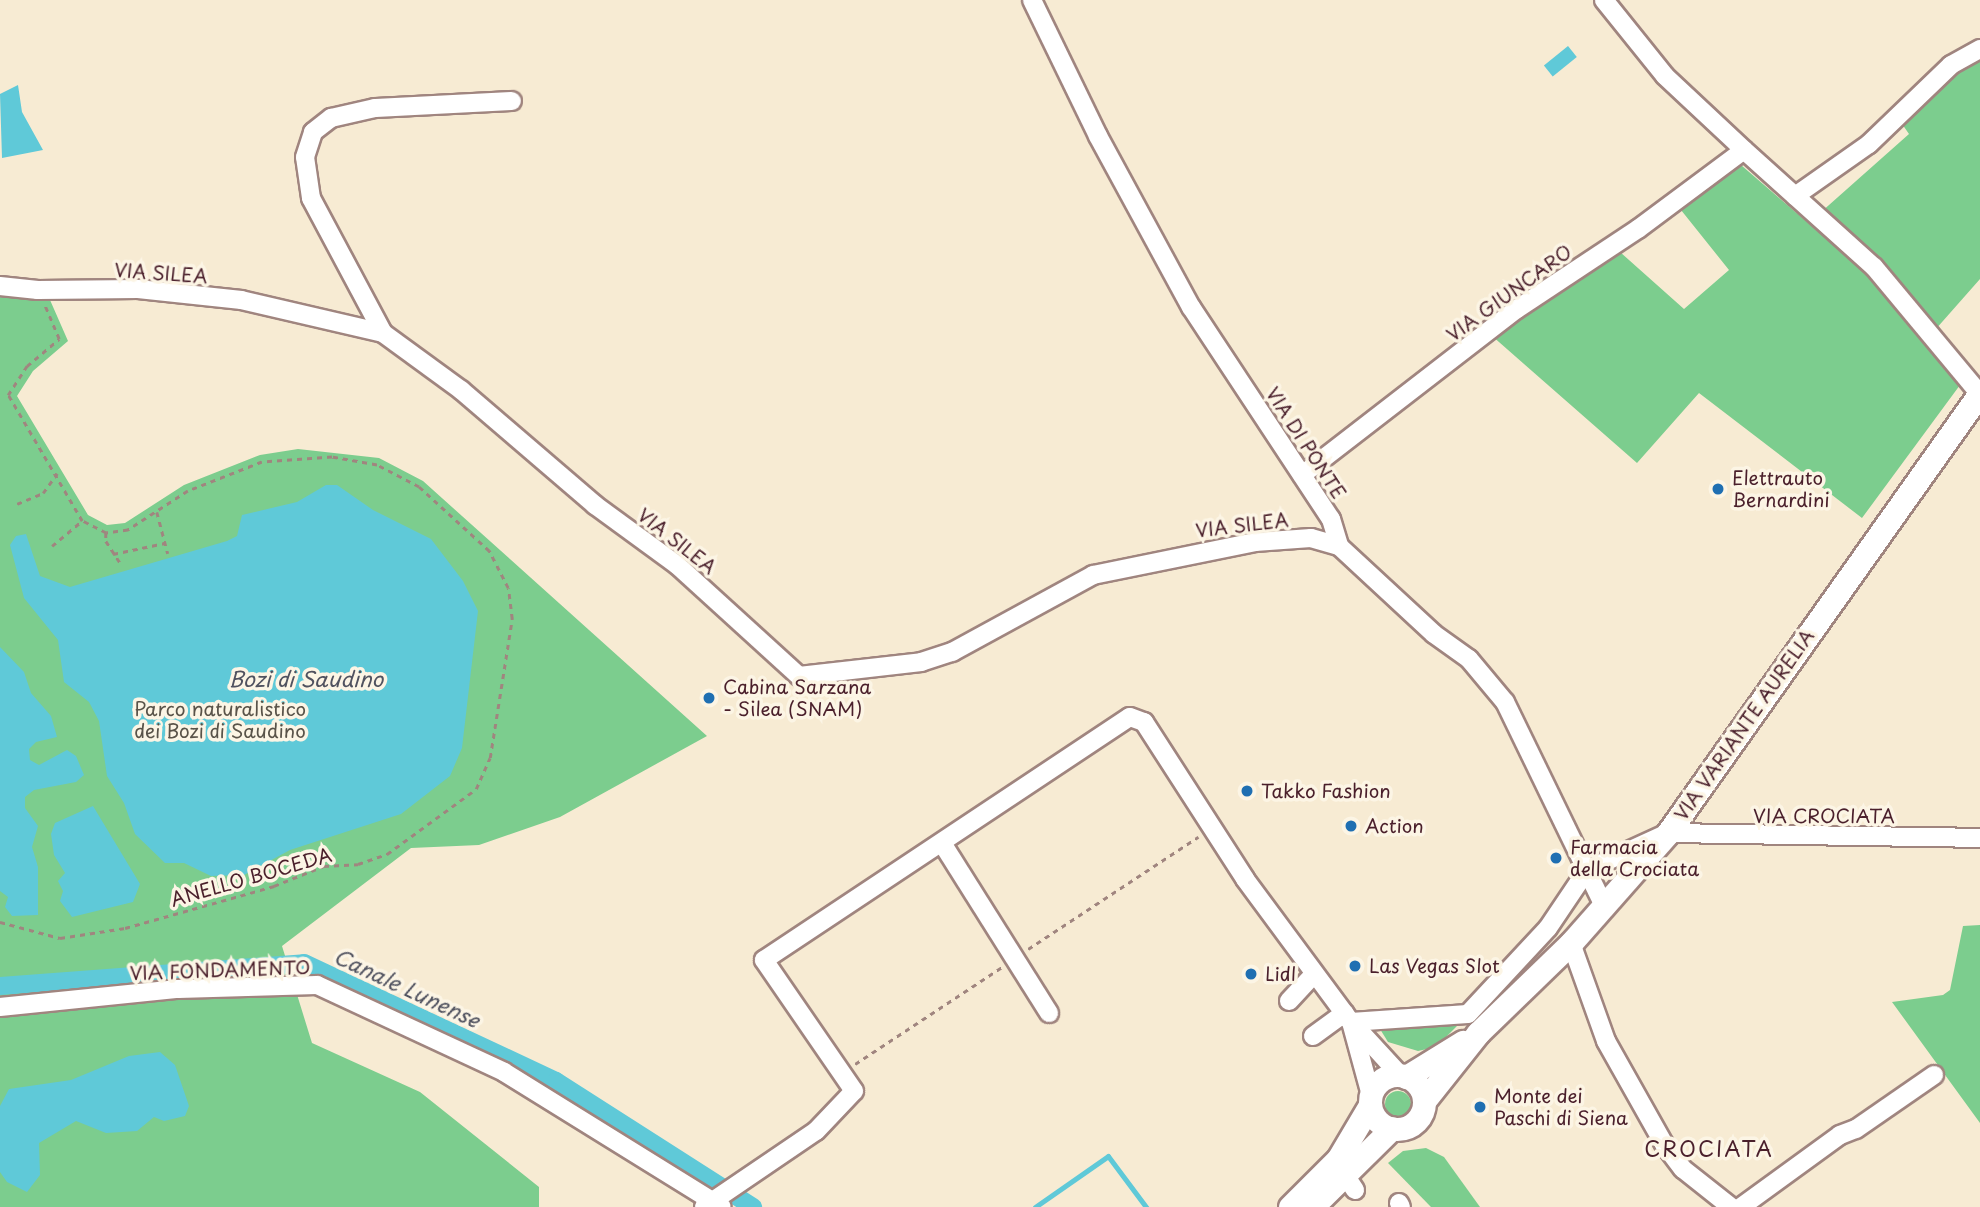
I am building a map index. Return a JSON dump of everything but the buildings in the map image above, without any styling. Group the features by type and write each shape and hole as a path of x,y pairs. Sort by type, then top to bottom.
{"main road":[{"name":"VIA VARIANTE AURELIA","path":"1312,1207 1350,1183 1392,1128 1413,1124 1424,1101 1478,1033 1571,943 1668,833 1980,394"},
{"name":"VIA VARIANTE AURELIA","path":"1290,1207 1338,1159 1385,1078 1403,1076 1478,1033"},
{"path":"1403,1076 1419,1086 1424,1101"},
{"path":"1371,1100 1377,1120 1392,1128"}],"street":[{"name":"VIA DI PONTE","path":"1032,0 1098,136 1191,307 1331,519 1339,546 1396,601 1469,659 1505,702 1604,905"},
{"path":"1604,0 1665,76 1874,267 1980,394"},
{"path":"1794,196 1869,144 1951,65 1980,49"},
{"path":"383,334 311,198 305,157 313,132 331,118 375,108 512,101"},
{"name":"VIA GIUNCARO","path":"1303,475 1517,309 1638,229 1744,150"},
{"name":"VIA SILEA","path":"0,286 38,290 138,289 241,300 383,334 461,390 595,505 677,565 799,676 921,662 952,652 1093,575 1255,542 1311,538 1339,546"},
{"path":"713,1205 816,1131 854,1091 764,960 1130,717 1137,717 1314,974 1348,1018 1403,1076"},
{"path":"1313,1036 1348,1018 1468,1014 1548,928 1587,870 1668,833"},
{"name":"VIA CROCIATA","path":"1668,833 1980,838"},
{"path":"942,844 1049,1013"},
{"path":"1571,943 1606,1041 1664,1144 1684,1169 1731,1207"},
{"path":"1289,1001 1314,974"},
{"name":"VIA FONDAMENTO","path":"0,1007 178,989 317,985 504,1072 713,1205"},
{"path":"1348,1018 1371,1100"},
{"path":"1741,1207 1840,1135 1856,1129 1934,1075"}],"path":[{"path":"0,396 8,395 27,366 59,339 38,290"},
{"path":"8,395 24,429 57,474 82,521 106,533 113,554 121,564"},
{"name":"ANELLO BOCEDA","path":"0,922 60,938 125,928 274,886 324,866 358,864 387,854 476,789 490,758 512,619 508,588 489,551 419,487 377,465 299,456 262,462 188,491 128,530 106,533"},
{"path":"17,504 43,493 57,474"},
{"path":"157,512 168,554"},
{"path":"52,546 82,521"},
{"path":"113,554 165,542"},
{"path":"1023,953 1204,832"},
{"path":"856,1064 1011,961"}],"green space":[{"path":"1980,55 1980,279 1935,330 1820,213 1909,134 1900,121 1955,68"},
{"path":"1741,165 1865,272 1914,324 1960,385 1862,518 1699,393 1637,463 1491,335 1620,252 1684,309 1729,270 1681,210"},
{"name":"Parco naturalistico dei Bozi di Saudino","path":"0,278 43,284 68,341 33,371 17,396 88,515 107,525 125,523 184,485 260,455 298,449 379,458 423,481 707,736 560,817 479,845 411,848 282,946 312,1043 420,1092 539,1187 539,1207 0,1207"},
{"path":"1980,925 1980,1123 1892,1002 1943,995 1950,990 1963,926"},
{"path":"1460,1023 1436,1047 1418,1051 1388,1042 1380,1029"},
{"path":"1398,1091 1407,1095 1411,1104 1407,1113 1398,1117 1389,1113 1385,1104 1389,1095"},
{"path":"1426,1148 1444,1157 1480,1207 1431,1207 1388,1163 1403,1151"}],"water":[{"path":"1568,46 1577,57 1553,76 1544,66"},
{"path":"18,85 22,112 43,150 2,158 0,94"},
{"name":"Bozi di Saudino","path":"326,485 337,485 373,510 431,539 463,581 478,611 462,748 450,776 401,814 290,850 244,875 211,876 184,863 165,863 135,834 124,803 107,776 99,721 89,702 64,682 58,640 24,598 10,545 16,536 26,534 40,576 70,587 227,541 237,536 242,515 297,502"},
{"path":"0,647 24,672 31,693 51,716 57,737 36,742 29,749 30,760 39,765 67,750 76,756 84,775 76,782 34,790 25,797 25,808 38,826 32,847 38,867 38,915 12,916 5,907 8,897 0,891"},
{"path":"93,806 140,884 133,902 72,917 60,901 63,891 58,881 65,873 54,855 51,834 55,823"},
{"path":"160,1052 175,1065 189,1106 185,1116 164,1121 154,1117 137,1131 106,1133 76,1121 39,1143 40,1175 27,1192 7,1182 0,1172 0,1106 9,1089 71,1080 129,1056"}],"waterway":[{"name":"Canale Lunense","path":"0,986 304,963 556,1081 753,1207"},
{"path":"1035,1207 1108,1156 1146,1207"}],"place":[{"name":"Elettrauto Bernardini","path":"1718,489"},
{"name":"Cabina Sarzana - Silea (SNAM)","path":"709,698"},
{"name":"Takko Fashion","path":"1247,791"},
{"name":"Action","path":"1351,826"},
{"name":"Farmacia della Crociata","path":"1556,858"},
{"name":"Las Vegas Slot","path":"1355,966"},
{"name":"Lidl","path":"1251,974"},
{"name":"Monte dei Paschi di Siena","path":"1480,1107"}],"district":[{"name":"CROCIATA","path":"1709,1148"}]}
